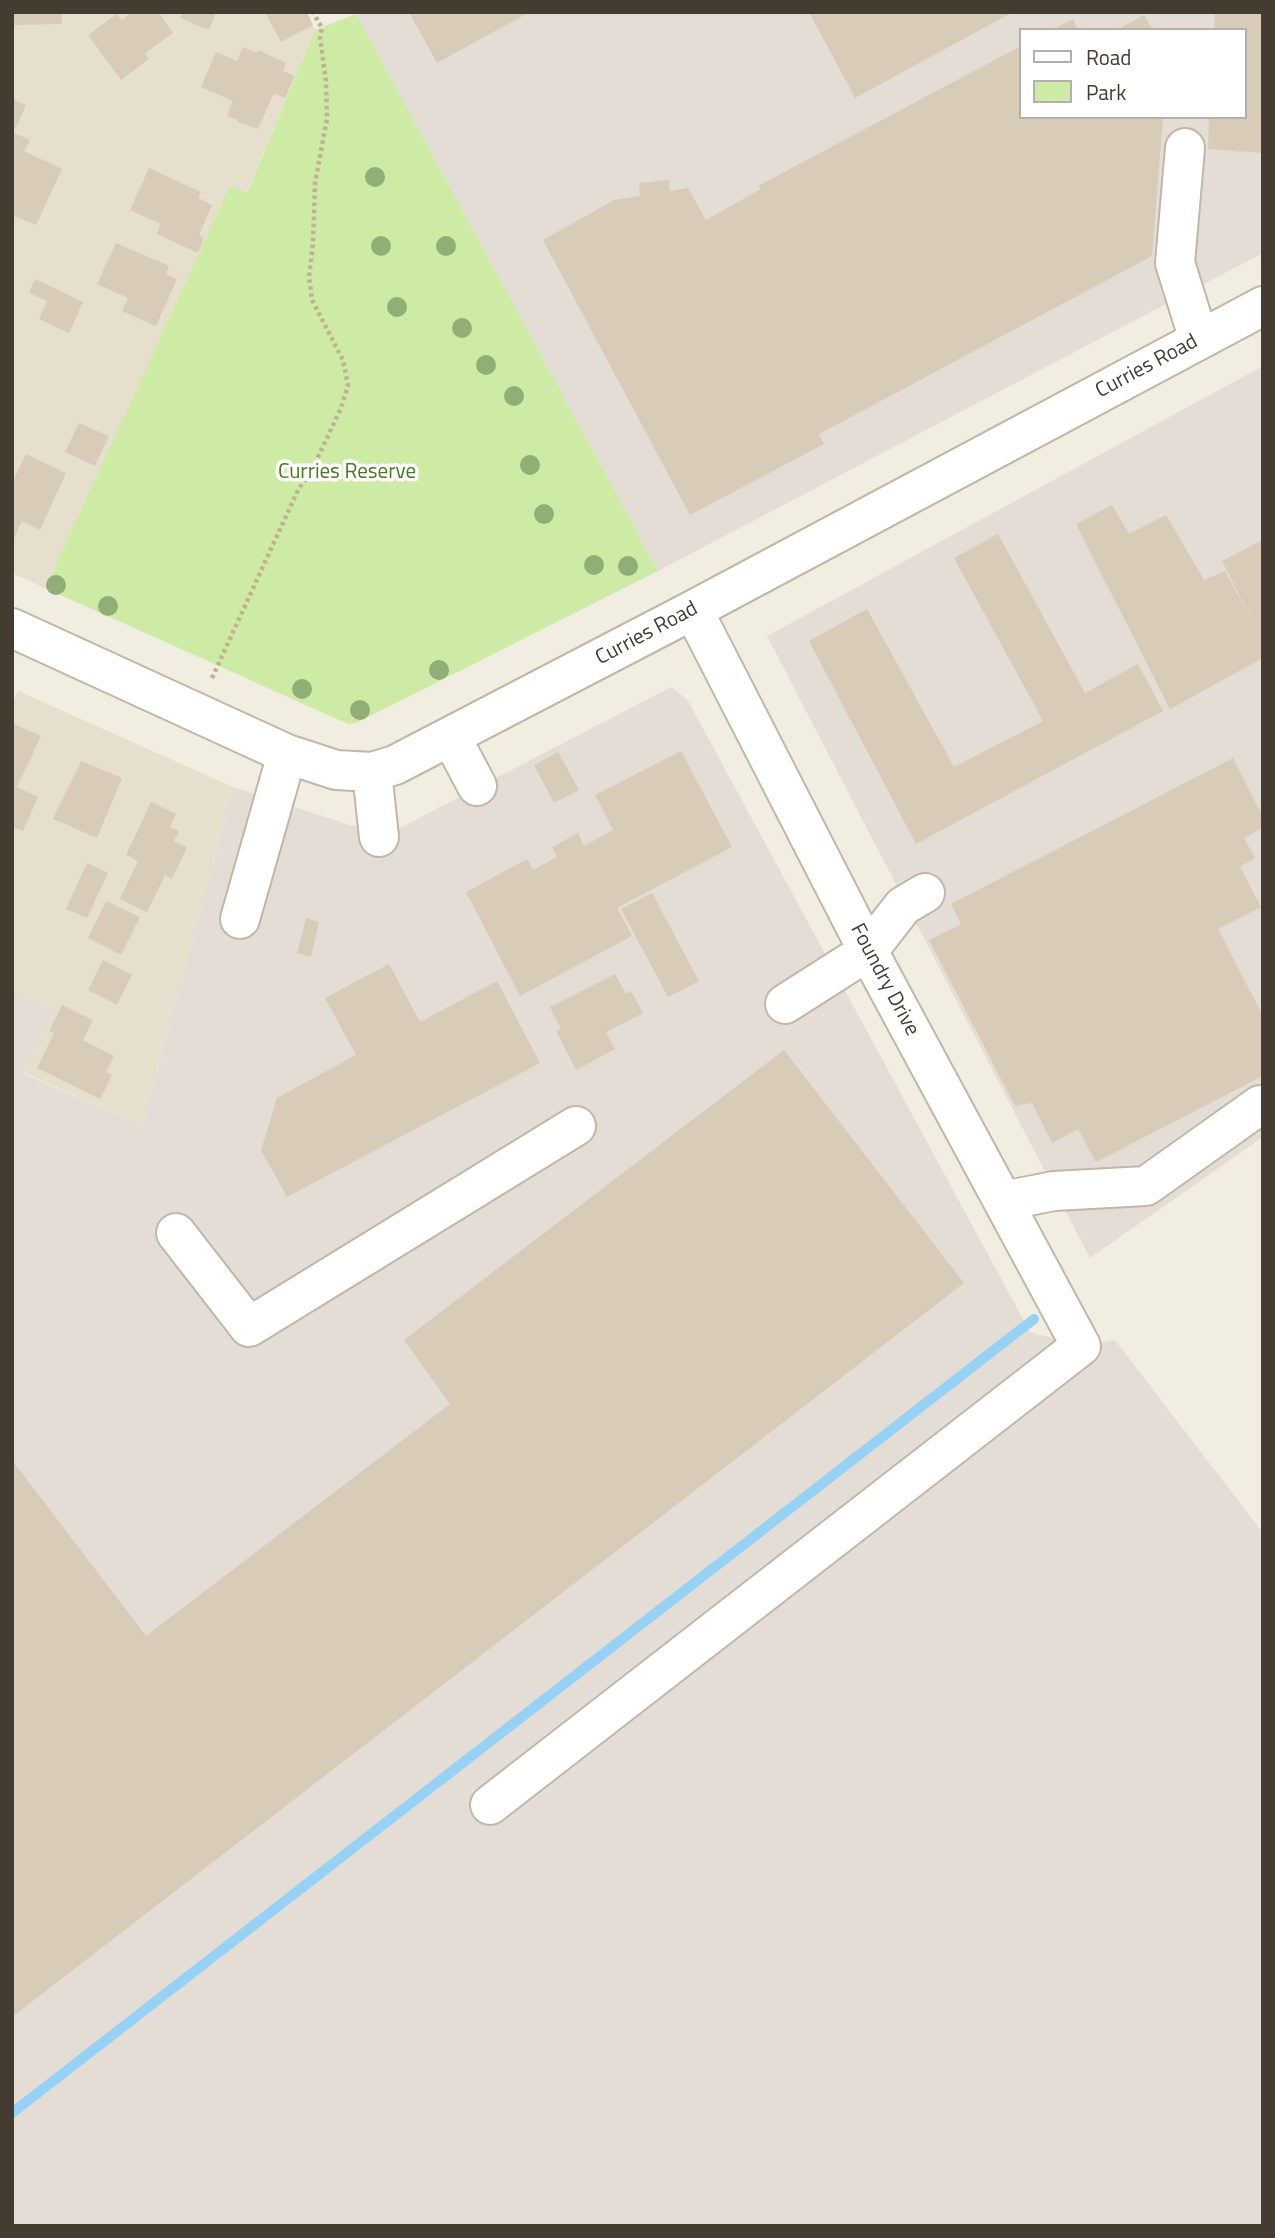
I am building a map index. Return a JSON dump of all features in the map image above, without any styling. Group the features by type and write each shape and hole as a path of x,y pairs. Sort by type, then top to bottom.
{"street":[{"path":"1185,148 1175,263 1199,340"},
{"name":"Curries Road","path":"12,628 287,754 336,770 372,772 396,765 451,737 1263,306"},
{"name":"Foundry Drive","path":"490,1805 1081,1346 868,951 693,610"},
{"path":"451,737 477,786"},
{"path":"240,919 287,754"},
{"path":"372,772 379,836"},
{"path":"785,1004 868,951 903,906 925,893"},
{"path":"1003,1201 1054,1191 1146,1186 1260,1105"},
{"path":"176,1233 249,1326 576,1126"}],"path":[{"path":"196,713 298,490 312,470 324,445 348,385 343,360 312,300 309,277 315,183 327,119 326,81 320,37 322,29 313,12"}],"shaded area":[{"path":"12,12 306,12 315,30 246,194 230,187 45,588 12,573"},
{"path":"355,12 1263,12 1263,253 658,571"},
{"path":"1263,366 1263,1137 1090,1258 767,636"},
{"path":"671,687 687,699 1030,1332 1081,1346 1115,1340 1263,1533 1263,2226 12,2226 12,992 53,1010 22,1073 142,1125 233,787 350,825 394,831"},
{"path":"18,691 233,787 142,1125 22,1072 52,1010 12,992 12,704"}],"green space":[{"name":"Curries Reserve","path":"356,14 658,571 356,723 348,724 45,588 230,186 247,193 315,30"}],"building":[{"path":"12,12 62,12 62,24 12,25"},
{"path":"132,12 158,12 173,33 145,53 149,59 121,80 88,35 117,14 122,20"},
{"path":"183,12 216,12 209,30 180,18"},
{"path":"265,12 307,12 313,25 281,42"},
{"path":"409,12 530,12 437,63"},
{"path":"809,12 1013,12 855,98"},
{"path":"1215,12 1263,12 1263,153 1208,149 1209,119 1247,119 1247,28 1214,28"},
{"path":"1144,15 1152,28 1121,28"},
{"path":"1073,19 1077,28 1056,28"},
{"path":"243,47 257,53 258,50 286,63 283,71 295,76 285,98 274,93 258,129 227,116 233,101 201,87 216,52 237,61"},
{"path":"1020,47 1020,119 1163,119 1152,256 819,434 824,444 690,515 543,240 614,200 640,196 639,183 669,180 670,191 688,188 706,220 761,189 758,186"},
{"path":"12,99 26,105 16,128 12,126"},
{"path":"12,132 30,140 24,151 62,169 36,225 12,215"},
{"path":"149,168 201,192 198,198 212,205 199,235 204,238 198,253 157,234 161,224 130,210"},
{"path":"116,243 169,266 166,274 177,279 156,326 122,311 128,298 97,284"},
{"path":"35,279 83,302 69,333 39,319 47,301 29,293"},
{"path":"79,423 109,436 95,466 65,452"},
{"path":"26,454 66,473 40,530 22,521 12,542 12,483"},
{"path":"1112,505 1129,534 1166,515 1204,580 1225,571 1253,623 1222,561 1263,540 1263,658 1170,709 1076,524"},
{"path":"998,534 1085,693 1138,664 1163,711 916,844 809,641 867,609 954,767 1043,721 954,558"},
{"path":"12,723 41,736 17,787 38,797 23,831 12,827"},
{"path":"681,751 732,847 617,908 632,936 520,996 466,892 527,859 533,870 557,857 552,847 578,833 584,846 613,830 595,795"},
{"path":"558,752 579,790 554,803 534,765"},
{"path":"1233,758 1263,817 1263,828 1244,838 1255,858 1240,867 1261,907 1218,929 1263,1016 1263,1076 1096,1162 1078,1129 1052,1143 1032,1103 1015,1106 929,940 961,924 951,904"},
{"path":"81,761 122,778 97,838 53,819"},
{"path":"151,802 176,814 170,827 179,831 174,841 187,847 172,879 165,875 147,912 120,899 138,861 126,855"},
{"path":"87,863 108,873 87,918 66,909"},
{"path":"652,893 699,981 668,997 621,909"},
{"path":"106,901 140,917 121,955 88,938"},
{"path":"306,918 319,922 311,957 297,953"},
{"path":"103,960 132,975 117,1005 88,990"},
{"path":"389,964 420,1022 497,981 540,1063 287,1197 261,1150 277,1098 356,1055 325,998"},
{"path":"615,974 626,994 631,991 643,1013 606,1032 615,1049 576,1070 556,1031 561,1029 550,1007"},
{"path":"62,1005 93,1020 83,1040 114,1056 106,1072 112,1075 100,1099 37,1068 54,1033 49,1031"},
{"path":"784,1050 964,1283 12,2017 12,1460 146,1636 450,1404 404,1340"}],"waterway":[{"path":"12,2113 1034,1319"}]}
